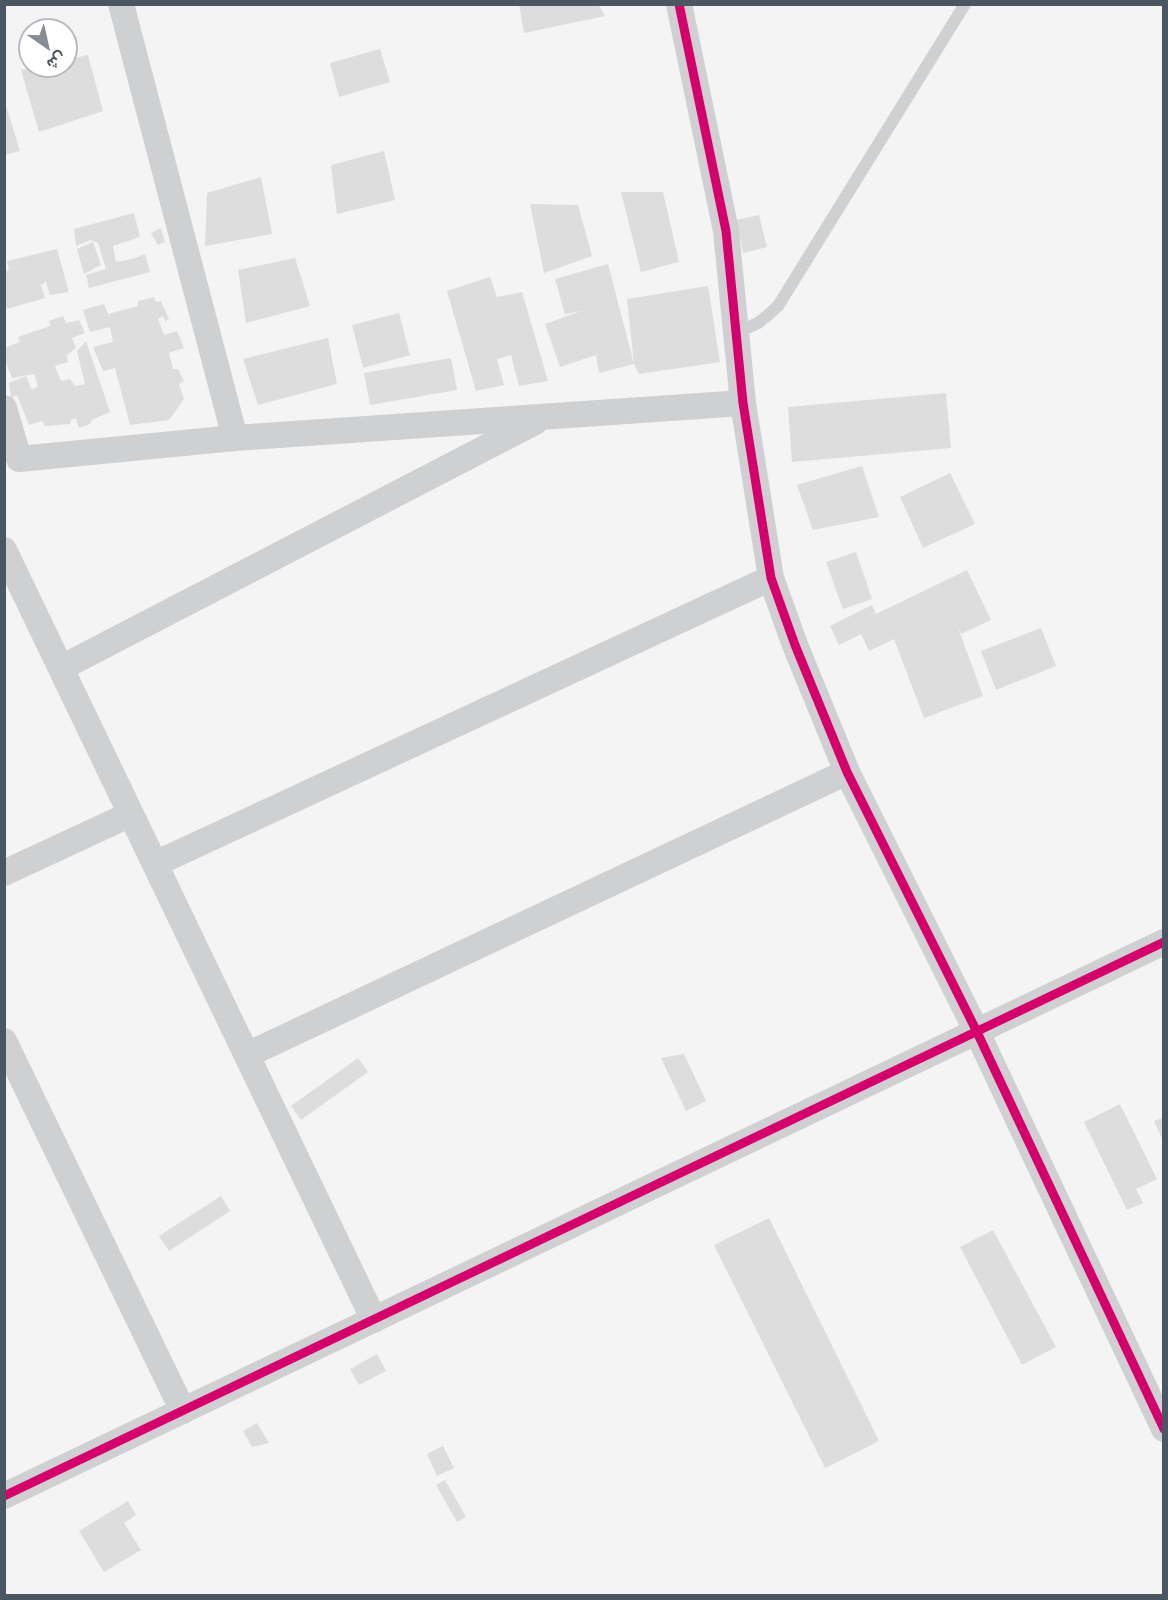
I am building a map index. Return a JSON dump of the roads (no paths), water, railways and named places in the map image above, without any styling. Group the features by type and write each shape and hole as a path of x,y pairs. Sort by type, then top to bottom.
{"street":[{"path":"121,4 235,438"},
{"path":"679,4 726,231 743,403 771,578 795,645 847,772 976,1030 1164,1429"},
{"path":"4,408 12,460 235,438 743,403"},
{"path":"61,668 545,417"},
{"path":"4,550 374,1320"},
{"path":"155,864 771,578"},
{"path":"247,1055 847,772"},
{"path":"4,873 131,814"},
{"path":"4,1496 1164,942"},
{"path":"4,1041 183,1411"}],"lane":[{"path":"736,333 758,323 778,306 965,4"}]}
